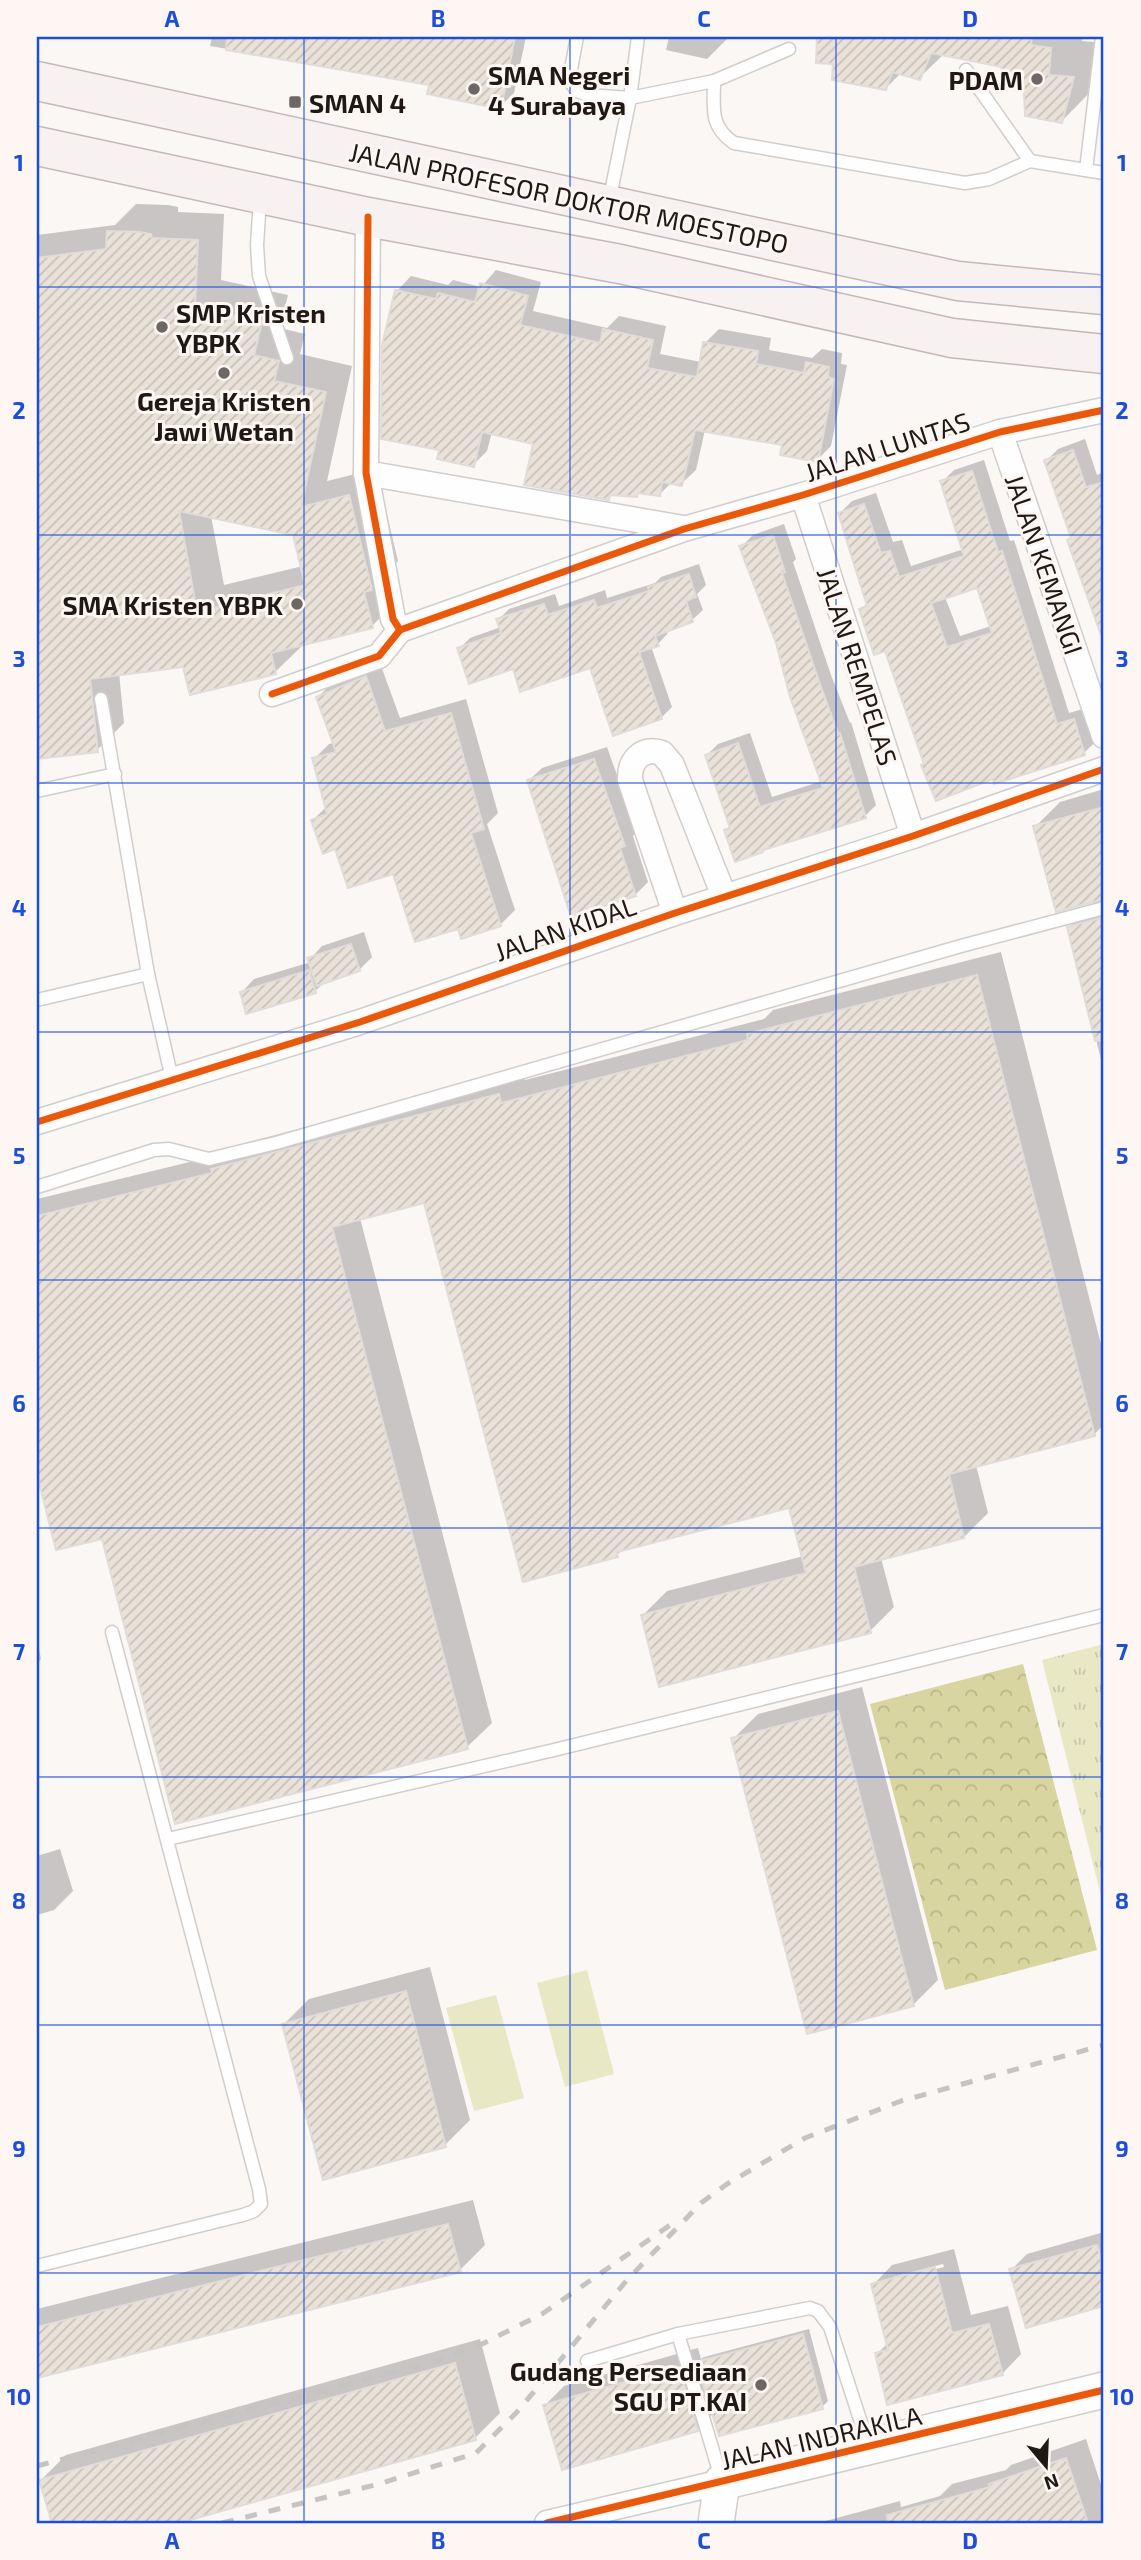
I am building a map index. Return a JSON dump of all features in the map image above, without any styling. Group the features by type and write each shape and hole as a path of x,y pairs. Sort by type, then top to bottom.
{"main road":[{"name":"JALAN PROFESOR DOKTOR MOESTOPO","path":"37,82 958,281 1104,295"},
{"name":"JALAN PROFESOR DOKTOR MOESTOPO","path":"37,146 368,217 620,264 952,338 1104,354"}],"street":[{"path":"368,217 366,473 393,619 400,630"},
{"name":"JALAN LUNTAS","path":"366,473 684,528 803,495 1000,432 1104,410"},
{"name":"JALAN KEMANGI","path":"1000,432 1104,736"},
{"name":"JALAN REMPELAS","path":"803,495 913,836"},
{"path":"272,694 379,656 400,630 684,528"},
{"path":"675,913 631,780 631,764 636,757 643,754 656,751 662,753 672,765 724,896"},
{"name":"JALAN KIDAL","path":"37,1122 360,1021 724,896 913,836 1104,769"},
{"name":"JALAN INDRAKILA","path":"547,2523 1104,2390"},
{"path":"716,2523 722,2482"}],"lane":[{"path":"577,37 569,80 577,91 587,95 630,97 714,81 789,48"},
{"path":"608,206 630,97 638,37"},
{"path":"1086,170 1102,37"},
{"path":"966,70 1030,161"},
{"path":"714,81 716,124 719,131 734,142 965,183 989,179 1030,161 1104,173"},
{"path":"261,193 257,245 259,276 286,358"},
{"path":"101,699 148,974 172,1079"},
{"path":"37,792 115,774"},
{"path":"37,1187 154,1150 169,1149 209,1159 276,1143 961,946 1104,908"},
{"path":"37,1000 148,974"},
{"path":"168,1839 554,1750 1104,1615"},
{"path":"37,2266 243,2215 254,2211 261,2204 112,1632"},
{"path":"587,2361 678,2334 810,2308 818,2311 830,2327 870,2448"},
{"path":"678,2334 722,2482"}],"green space":[{"path":"1104,1644 1104,1908 1042,1660"},
{"path":"1023,1664 1097,1950 945,1990 870,1704"},
{"path":"587,1970 614,2074 565,2087 537,1983"},
{"path":"496,1995 524,2098 474,2111 446,2008"}],"building":[{"path":"227,37 515,37 501,109 427,94 429,85 226,50"},
{"name":"PDAM","path":"817,37 1032,37 1031,45 1051,48 1049,75 1074,77 1062,123 1025,116 1024,92 998,86 1002,67 931,53 920,80 892,72 886,90 832,80 833,64 816,63"},
{"path":"107,231 140,232 151,234 152,238 198,240 195,307 262,322 254,355 279,361 274,381 326,392 301,507 349,495 372,590 364,592 373,628 271,653 276,674 190,695 183,667 90,679 98,752 37,759 37,258 106,249","holes":["179,511 293,535 305,585 197,612"]},
{"path":"480,283 528,296 520,325 600,343 603,329 653,340 647,368 697,377 703,342 758,351 756,364 804,373 806,362 829,367 828,377 834,379 818,462 780,455 782,445 695,430 682,486 662,482 660,496 638,493 637,497 610,495 609,500 524,485 533,444 482,432 474,467 437,459 439,450 381,439 382,345 395,290 436,299 438,293 475,302"},
{"path":"1073,450 1086,487 1104,482 1104,635 1101,635 1067,540 1071,538 1044,460"},
{"path":"972,471 998,552 1002,551 1057,724 1074,719 1085,755 994,784 993,779 936,801 921,765 924,764 885,651 874,655 859,609 867,606 838,513 864,504 881,553 890,551 899,577 964,556 940,481","holes":["977,588 992,633 947,647 931,603"]},
{"path":"773,535 785,572 782,573 821,687 840,733 866,818 763,850 735,862 724,830 730,828 705,755 738,743 760,807 823,788 790,697 776,643 739,546"},
{"path":"689,574 696,597 686,601 693,622 655,636 659,646 639,652 662,719 613,736 590,668 520,692 513,669 469,684 457,648 501,633 496,619 544,604 548,615 594,600 597,608"},
{"path":"366,676 385,731 451,713 484,829 471,833 501,926 461,939 458,929 415,942 393,874 348,888 335,849 323,854 311,820 327,814 312,758 336,752 316,697"},
{"path":"594,759 625,846 620,848 636,896 571,917 527,780"},
{"path":"1104,807 1104,899 1056,912 1033,826"},
{"path":"1104,917 1104,1040 1095,1041 1067,927"},
{"path":"351,944 360,971 317,986 307,958"},
{"path":"309,970 316,993 246,1014 240,992"},
{"path":"977,975 1095,1436 949,1474 964,1538 854,1567 871,1633 659,1687 641,1615 806,1573 789,1508 617,1552 618,1557 523,1582 424,1203 332,1227 468,1749 175,1824 102,1539 56,1550 37,1475 37,1216 212,1173 211,1169 499,1094 501,1103 748,1040 747,1034"},
{"path":"838,1711 914,2006 807,2034 731,1738"},
{"path":"406,1991 446,2147 323,2180 282,2024"},
{"path":"448,2224 461,2272 37,2378 37,2327"},
{"path":"1097,2245 1104,2269 1104,2306 1026,2328 1009,2269"},
{"path":"935,2267 952,2333 989,2324 1003,2375 887,2405 875,2353 888,2350 871,2284"},
{"name":"Gudang Persediaan SGU PT.KAI","path":"803,2334 823,2409 719,2436 696,2362"},
{"path":"455,2363 476,2440 179,2523 52,2523 39,2480"},
{"path":"679,2367 698,2431 562,2470 543,2405"},
{"path":"1066,2458 1088,2523 888,2523 887,2515 990,2487 989,2484"}],"railway":[{"path":"222,2523 379,2484 476,2453 517,2412 627,2280 701,2203 727,2184 805,2138 901,2101 1104,2045"},
{"path":"37,2466 443,2359 482,2344 542,2314 673,2223"}],"cycle path":[{"path":"368,217 366,473 393,619 400,630"},
{"path":"272,694 379,656 400,630 684,529 803,495 1000,432 1104,410"},
{"path":"37,1122 360,1022 1104,769"},
{"path":"547,2523 1104,2390"}],"place":[{"name":"PDAM","path":"1037,79"},
{"name":"SMA Negeri 4 Surabaya","path":"474,89"},
{"name":"SMAN 4","path":"295,102"},
{"name":"SMP Kristen YBPK","path":"162,327"},
{"name":"Gereja Kristen Jawi Wetan","path":"224,373"},
{"name":"SMA Kristen YBPK","path":"297,604"},
{"name":"Gudang Persediaan SGU PT.KAI","path":"761,2385"}]}
